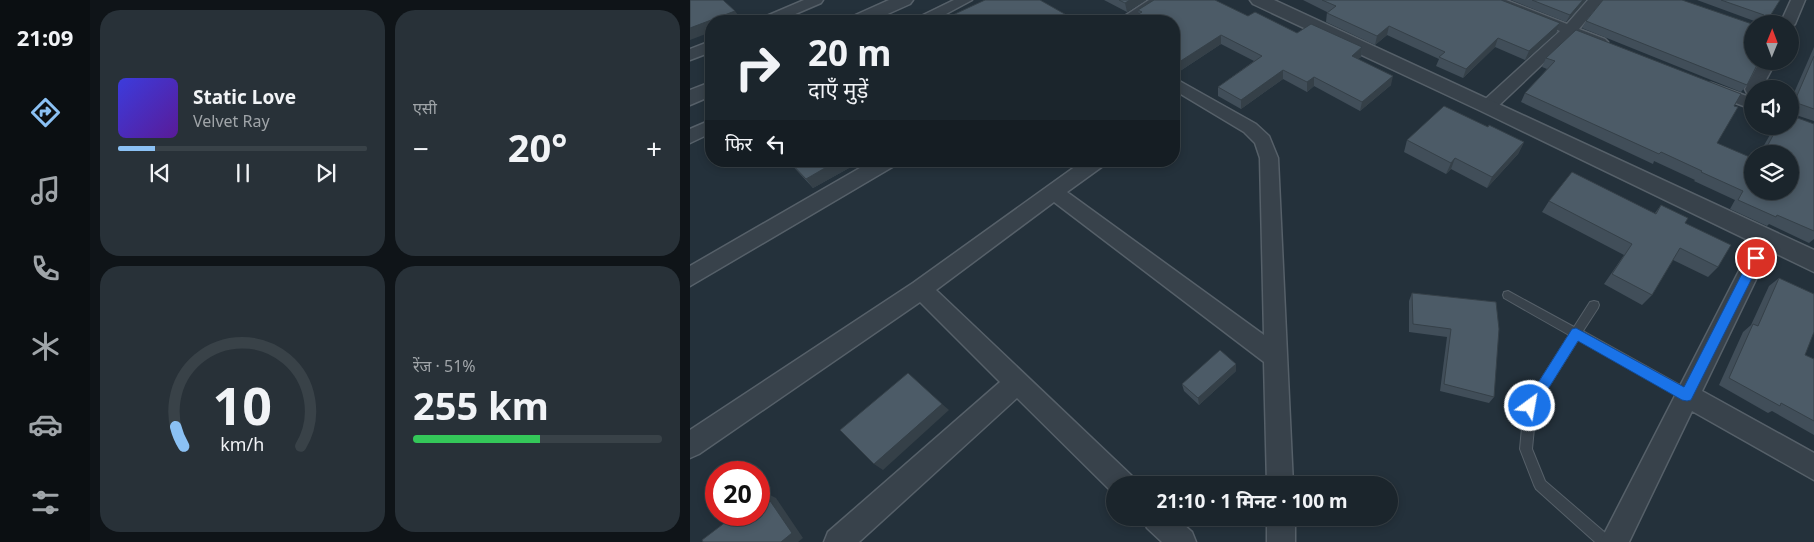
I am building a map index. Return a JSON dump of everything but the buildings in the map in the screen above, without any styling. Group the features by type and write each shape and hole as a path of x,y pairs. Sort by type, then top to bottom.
{"street":[{"path":"781,15 816,0"},
{"path":"871,15 904,0"},
{"path":"934,15 965,0"},
{"path":"1134,15 1159,0"},
{"path":"1259,0 1488,106 1814,262"},
{"path":"1493,0 1614,48"},
{"path":"1488,106 1570,30 1596,0"},
{"path":"1791,15 1798,0"},
{"path":"690,55 705,49"},
{"path":"1693,80 1744,94"},
{"path":"1180,87 1250,128 1264,140 1270,158 1280,476"},
{"path":"690,98 705,91"},
{"path":"1180,99 1189,92"},
{"path":"690,137 705,129"},
{"path":"690,278 877,167"},
{"path":"690,445 922,289 1088,167"},
{"path":"1054,192 1276,357"},
{"path":"1614,542 1765,240"},
{"path":"922,289 1114,476"},
{"path":"838,542 1018,382"},
{"path":"1687,395 1814,467"},
{"path":"1165,526 1182,542"},
{"path":"1281,526 1281,542"}],"lane":[{"path":"1508,295 1687,395"},
{"path":"1594,305 1530,406 1526,449 1540,486 1605,542"}],"route":[{"path":"1530,406 1576,333 1687,395 1756,258"}]}
